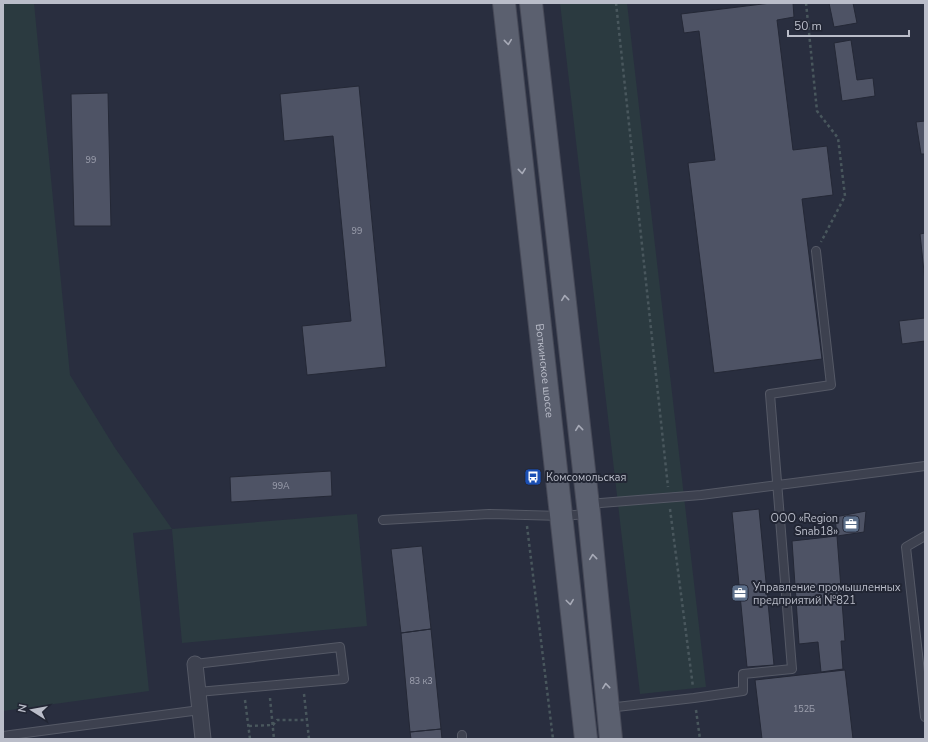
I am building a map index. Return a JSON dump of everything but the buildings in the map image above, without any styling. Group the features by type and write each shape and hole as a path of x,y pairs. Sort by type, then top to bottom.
{"main road":[{"name":"Воткинское шоссе","path":"504,3 586,739"},
{"path":"531,3 588,509 612,739"}],"street":[{"path":"195,664 203,739"}],"lane":[{"path":"608,708 694,698 743,690 743,674 792,669 770,394 830,385 816,251"},
{"path":"383,520 489,514 561,516 588,509 925,466"},
{"path":"925,536 906,547 925,717"},
{"path":"195,664 340,647 344,679 198,692"},
{"path":"3,736 200,710"}],"path":[{"path":"616,3 669,498 700,739"},
{"path":"806,3 817,111 838,138 845,196 816,251"},
{"path":"526,515 553,739"},
{"path":"303,682 310,739"},
{"path":"269,686 274,739"},
{"path":"244,688 250,739"},
{"path":"249,726 273,725 277,720 307,720"}],"shaded area":[{"path":"3,3 34,3 70,375 115,448 172,529 133,533 149,691 3,711"},
{"path":"560,3 627,3 706,687 640,694"},
{"path":"357,514 367,626 182,643 172,529"}],"place":[{"name":"Комсомольская","path":"533,477"},
{"name":"OOO «Region Snab18»","path":"851,524"},
{"name":"Управление промышленных предприятий №821","path":"740,593"}]}
